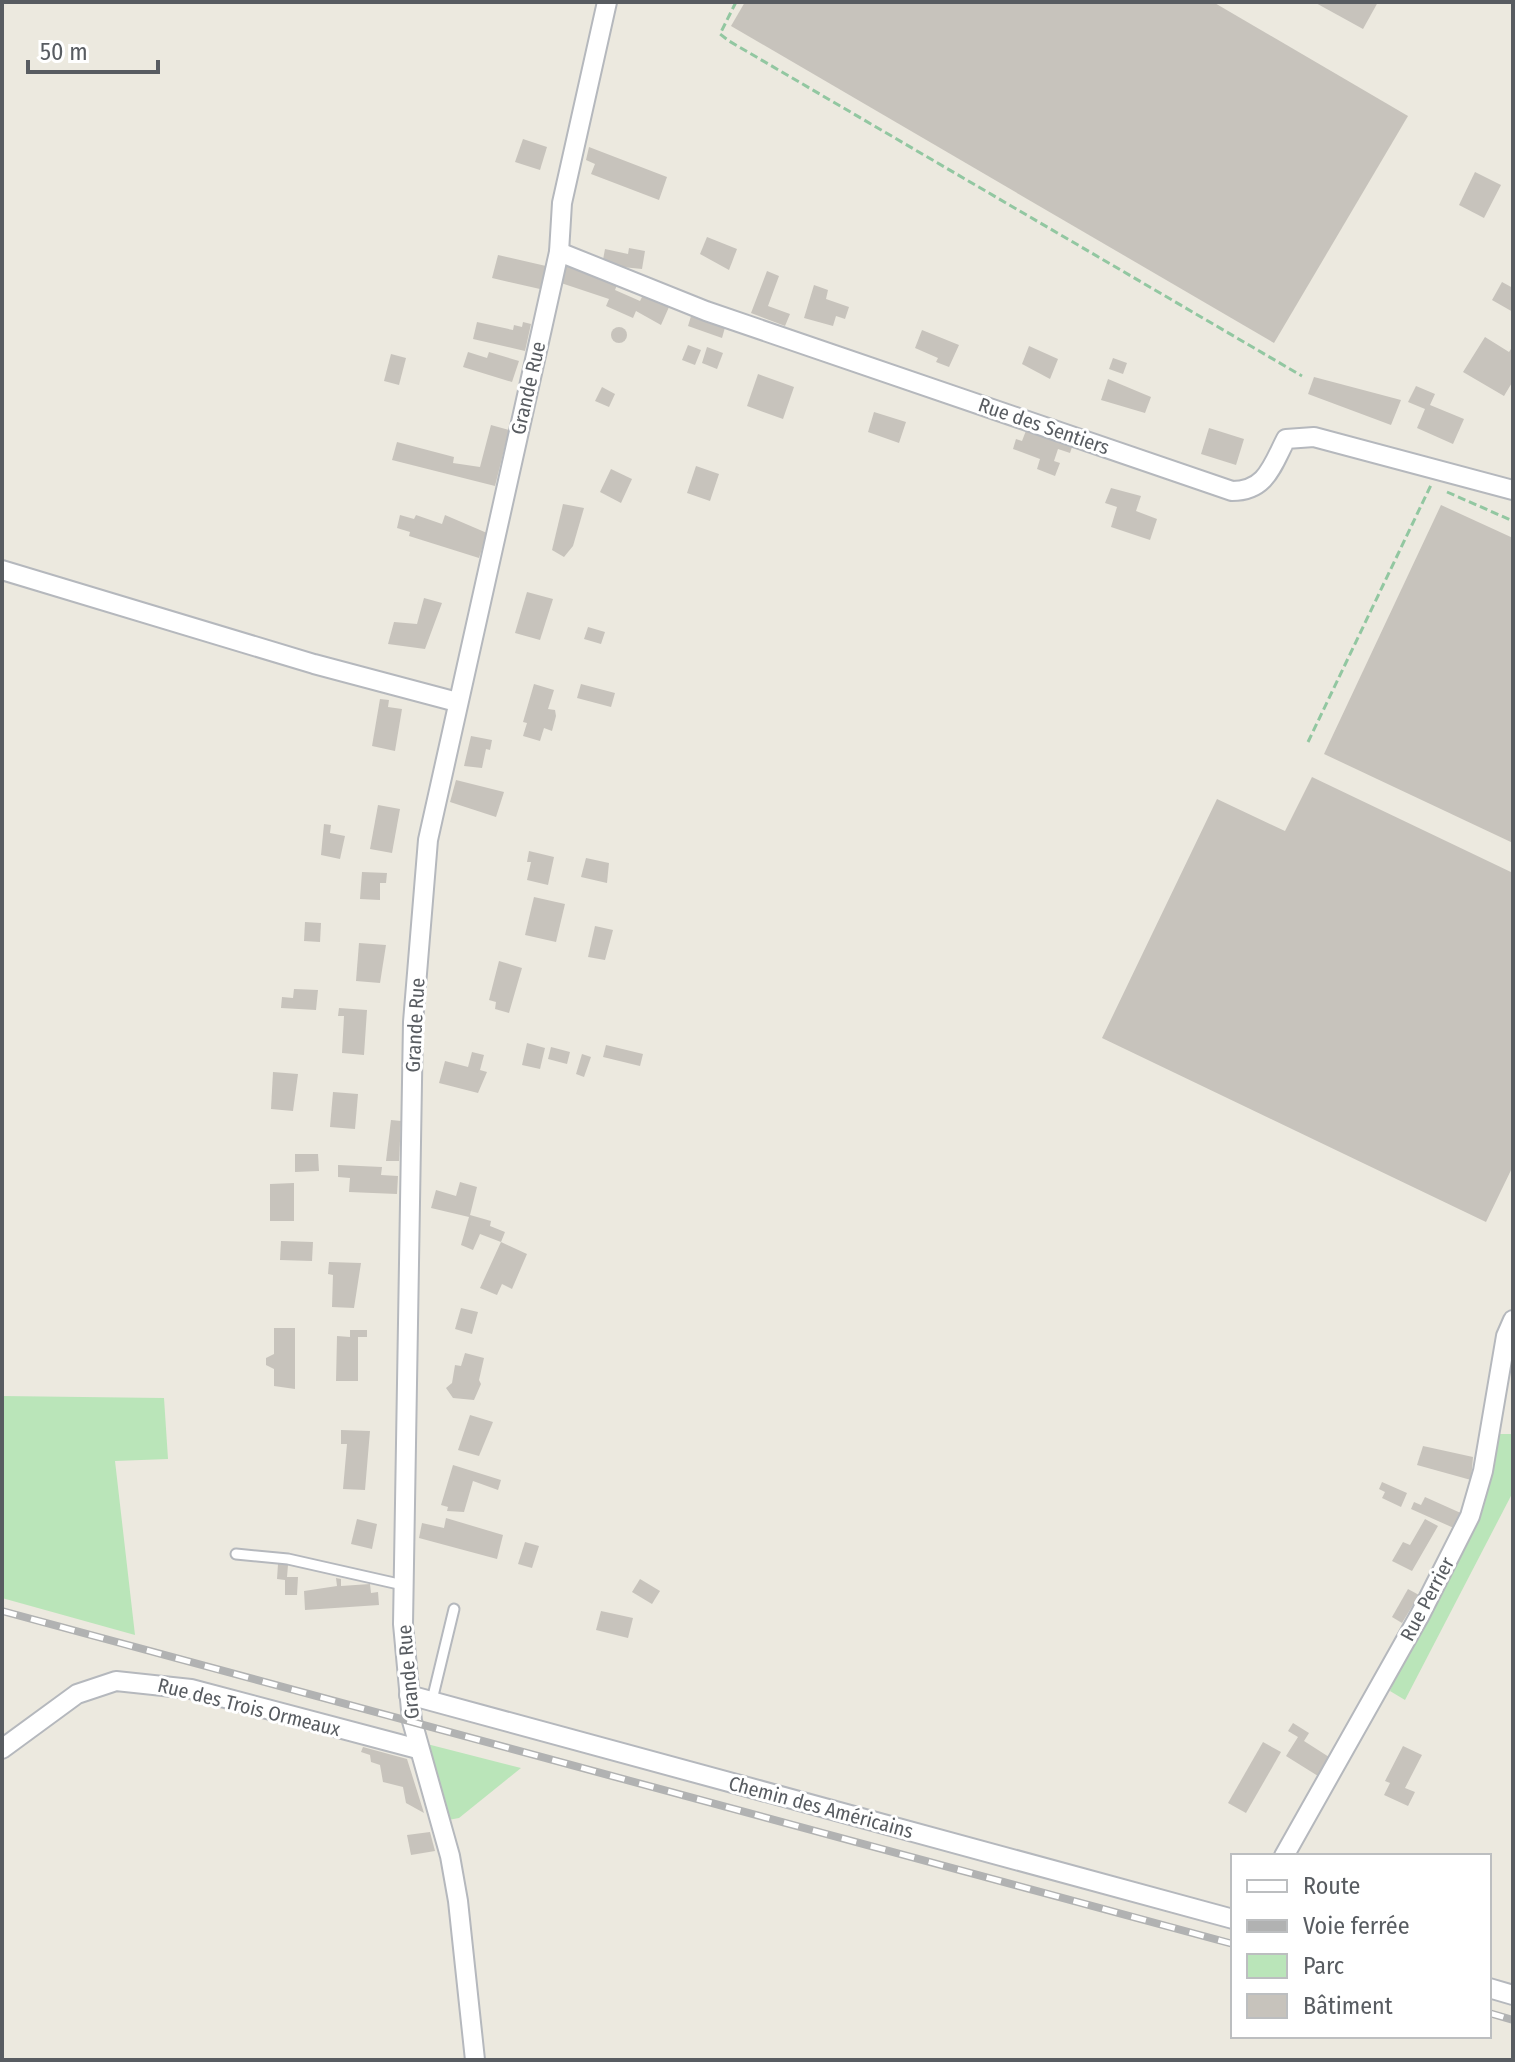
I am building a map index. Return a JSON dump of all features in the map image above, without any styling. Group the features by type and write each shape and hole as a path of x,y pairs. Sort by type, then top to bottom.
{"street":[{"name":"Grande Rue","path":"475,2060 450,1856 418,1749 409,1695 403,1585 413,1022 428,840 559,252 562,203 607,2"},
{"name":"Rue des Sentiers","path":"559,252 706,311 1232,491 1248,491 1263,483 1286,439 1314,437 1513,490"},
{"path":"2,570 314,664 457,702"},
{"name":"Rue Perrier","path":"1285,1854 1398,1654 1470,1516 1483,1471 1506,1336 1513,1320"},
{"name":"Rue des Trois Ormeaux","path":"2,1749 77,1694 116,1681 191,1689 418,1749"},
{"name":"Chemin des Américains","path":"409,1695 1231,1918"},
{"path":"1491,1989 1513,1995"}],"lane":[{"path":"236,1554 288,1559 403,1585"},
{"path":"432,1700 454,1609"}],"path":[{"path":"736,2 720,34 729,41 1302,376"},
{"path":"1308,742 1437,470"},
{"path":"1446,492 1513,521"}],"green space":[{"path":"2,1396 164,1398 168,1459 115,1461 135,1635 2,1598"},
{"path":"1497,1434 1513,1434 1513,1492 1405,1700 1390,1691"},
{"path":"427,1744 521,1768 459,1818 448,1820"}],"building":[{"path":"745,2 1213,2 1408,116 1274,343 731,26"},
{"path":"1314,2 1378,2 1363,29"},
{"path":"523,139 547,147 540,170 515,162"},
{"path":"589,147 667,177 659,200 591,174 595,164 586,160"},
{"path":"1475,172 1501,185 1484,218 1459,205"},
{"path":"707,237 737,249 729,270 700,254"},
{"path":"629,248 645,251 642,269 602,265 605,249 628,254"},
{"path":"498,255 546,266 540,289 492,278"},
{"path":"569,265 617,285 615,290 640,301 643,295 669,307 661,325 636,311 633,318 606,306 609,299 561,283 564,269"},
{"path":"767,271 779,276 768,306 790,314 785,326 751,313"},
{"path":"1502,282 1513,288 1513,312 1492,300"},
{"path":"814,285 828,290 826,299 849,307 845,319 836,316 833,326 804,318"},
{"path":"692,313 726,324 722,338 688,326"},
{"path":"477,322 513,330 514,325 522,327 523,322 531,324 525,351 473,339"},
{"path":"619,327 627,335 619,343 611,335"},
{"path":"922,330 959,345 949,367 936,362 938,358 915,348"},
{"path":"1485,337 1509,352 1513,346 1513,381 1504,396 1463,372"},
{"path":"688,345 701,350 695,365 682,360"},
{"path":"1029,346 1058,359 1050,379 1022,364"},
{"path":"707,347 723,353 717,369 702,363"},
{"path":"468,352 487,358 489,352 519,361 512,382 463,367"},
{"path":"391,354 406,358 399,385 384,381"},
{"path":"1113,358 1127,363 1123,374 1109,369"},
{"path":"758,374 794,387 783,419 747,406"},
{"path":"1314,377 1401,400 1391,425 1308,394"},
{"path":"1108,379 1151,397 1145,413 1101,400"},
{"path":"1416,386 1435,394 1430,405 1464,419 1453,444 1417,428 1425,409 1408,402"},
{"path":"602,387 615,394 609,407 595,401"},
{"path":"874,412 906,422 899,443 868,432"},
{"path":"491,425 509,430 495,486 392,460 397,442 454,457 453,463 480,467"},
{"path":"1027,428 1073,444 1070,453 1058,449 1054,461 1060,463 1055,476 1037,469 1040,459 1013,449 1016,439 1022,441"},
{"path":"1209,428 1244,439 1236,465 1201,454"},
{"path":"696,466 719,474 710,501 687,493"},
{"path":"611,469 632,479 621,503 600,492"},
{"path":"1111,488 1141,496 1136,511 1157,519 1150,540 1111,527 1117,507 1105,503"},
{"path":"563,504 584,508 573,546 564,557 552,550"},
{"path":"1441,505 1513,538 1513,843 1324,754"},
{"path":"400,515 414,519 416,515 442,524 445,515 487,533 479,558 409,536 410,532 397,528"},
{"path":"527,592 553,599 540,640 515,633"},
{"path":"424,598 442,603 425,649 388,644 394,622 417,624"},
{"path":"588,627 605,632 601,644 584,639"},
{"path":"534,684 554,690 548,709 555,710 552,731 544,728 540,741 523,736 527,723 523,722"},
{"path":"581,684 615,693 611,707 577,698"},
{"path":"380,699 389,700 388,707 402,709 395,751 372,746"},
{"path":"471,736 492,740 490,750 486,749 482,768 464,766"},
{"path":"1312,777 1513,873 1513,1166 1486,1222 1102,1038 1217,799 1285,831"},
{"path":"456,780 504,792 496,817 450,802"},
{"path":"378,805 400,809 392,853 370,849"},
{"path":"324,824 331,825 330,833 345,836 340,859 321,855"},
{"path":"529,851 554,857 548,885 527,880 531,862 527,862"},
{"path":"586,858 609,863 607,883 581,877"},
{"path":"362,872 387,873 386,883 380,883 380,900 360,899"},
{"path":"534,897 565,904 556,942 525,935"},
{"path":"305,922 321,923 320,942 304,941"},
{"path":"595,926 613,930 605,960 588,957"},
{"path":"359,943 386,945 380,983 356,981"},
{"path":"499,961 522,968 509,1013 495,1009 496,1002 489,1000"},
{"path":"294,989 318,990 316,1010 281,1008 282,997 293,998"},
{"path":"339,1008 367,1010 364,1055 342,1053 344,1016 338,1016"},
{"path":"527,1043 545,1048 540,1069 522,1065"},
{"path":"606,1045 643,1054 640,1066 603,1057"},
{"path":"551,1047 570,1052 567,1064 548,1059"},
{"path":"472,1052 484,1055 480,1070 487,1072 478,1093 439,1083 445,1061 468,1067"},
{"path":"582,1054 591,1057 584,1077 576,1074"},
{"path":"273,1072 298,1074 293,1111 271,1109"},
{"path":"333,1092 358,1094 355,1129 330,1127"},
{"path":"391,1120 401,1121 399,1161 386,1161"},
{"path":"295,1154 318,1154 319,1171 295,1172"},
{"path":"338,1165 382,1167 381,1175 398,1176 397,1194 349,1192 350,1178 338,1177"},
{"path":"460,1182 477,1187 470,1215 491,1221 490,1226 505,1232 501,1242 480,1234 473,1250 461,1245 469,1217 431,1208 436,1190 456,1196"},
{"path":"294,1183 294,1221 270,1221 270,1184"},
{"path":"281,1241 313,1242 312,1261 280,1260"},
{"path":"501,1242 527,1254 512,1289 502,1284 497,1295 480,1288"},
{"path":"329,1262 361,1263 354,1308 332,1307 333,1275 328,1274"},
{"path":"461,1308 478,1312 472,1334 455,1329"},
{"path":"274,1328 295,1328 295,1389 274,1386 274,1369 266,1365 266,1358 274,1354"},
{"path":"350,1330 367,1330 367,1337 358,1337 358,1381 336,1381 337,1336 350,1337"},
{"path":"465,1353 484,1358 479,1380 481,1384 474,1400 453,1398 446,1388 452,1383 455,1365 461,1366"},
{"path":"470,1415 493,1422 479,1456 458,1450"},
{"path":"341,1430 370,1431 365,1490 343,1489 347,1444 341,1444"},
{"path":"1423,1446 1473,1457 1471,1480 1417,1465"},
{"path":"453,1465 501,1480 498,1490 473,1481 464,1512 447,1511 448,1507 441,1505"},
{"path":"1382,1482 1407,1493 1401,1507 1382,1498 1385,1492 1379,1489"},
{"path":"1425,1497 1463,1514 1456,1529 1411,1509 1414,1502 1421,1505"},
{"path":"446,1518 503,1535 497,1559 419,1538 422,1523 444,1528"},
{"path":"357,1519 377,1524 372,1549 351,1544"},
{"path":"1425,1519 1438,1526 1412,1571 1392,1561 1403,1542 1410,1545"},
{"path":"525,1542 539,1546 532,1568 518,1564"},
{"path":"278,1564 288,1565 287,1577 298,1577 297,1595 285,1595 285,1580 277,1579"},
{"path":"336,1578 341,1579 341,1586 370,1584 371,1593 378,1592 379,1605 305,1610 304,1591 337,1586"},
{"path":"640,1579 660,1591 652,1604 632,1592"},
{"path":"1408,1589 1419,1595 1402,1623 1392,1617"},
{"path":"601,1611 633,1618 628,1638 596,1630"},
{"path":"1293,1723 1309,1733 1304,1741 1329,1757 1318,1776 1286,1756 1298,1737 1288,1731"},
{"path":"1263,1742 1281,1752 1246,1813 1228,1803"},
{"path":"1403,1746 1422,1755 1405,1788 1415,1792 1408,1806 1384,1795 1390,1783 1385,1781"},
{"path":"363,1747 407,1759 424,1813 406,1803 403,1787 383,1782 380,1765 371,1762 370,1755 361,1752"},
{"path":"430,1832 435,1851 411,1855 407,1835"}],"railway":[{"path":"2,1611 1231,1943"},
{"path":"1491,2014 1513,2020"}]}
